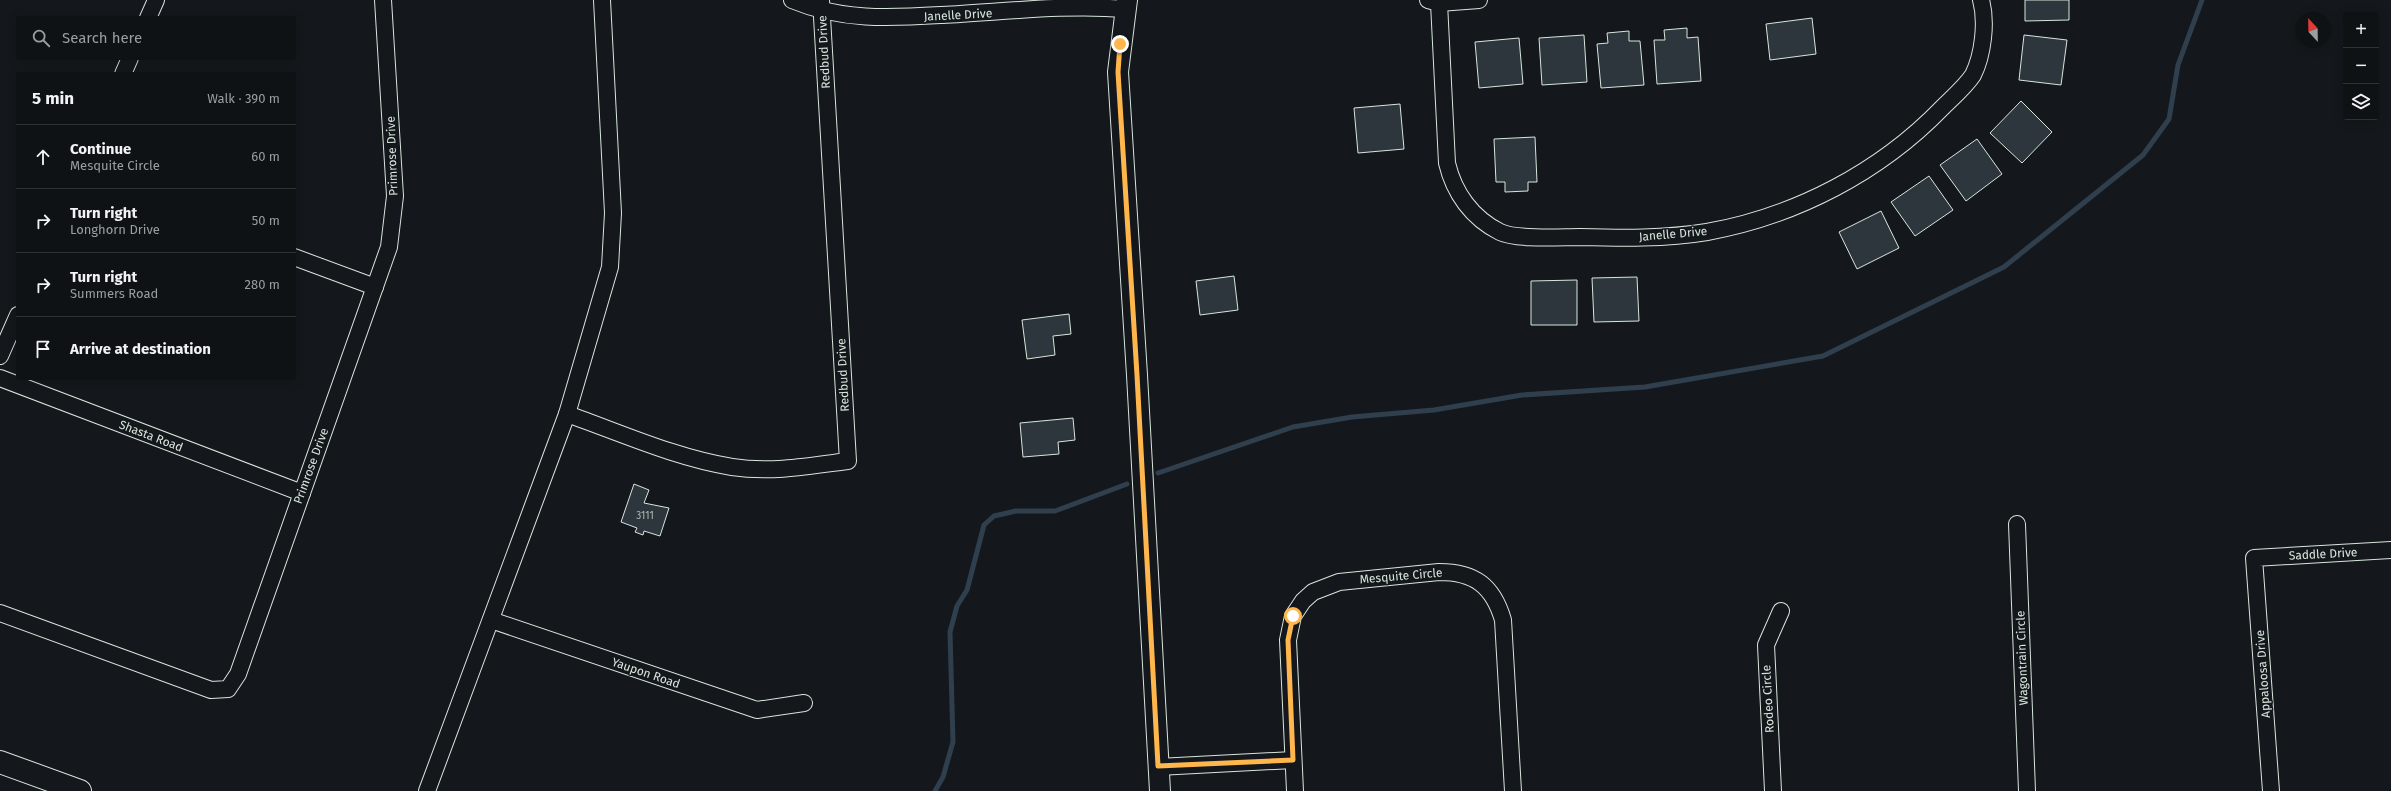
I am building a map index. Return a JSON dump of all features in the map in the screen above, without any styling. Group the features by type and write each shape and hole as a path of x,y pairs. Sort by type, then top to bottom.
{"main road":[{"path":"0,762 80,791"}],"street":[{"path":"149,16 156,0"},
{"name":"Primrose Drive","path":"0,613 211,690 228,689 238,674 389,247 395,196 383,0"},
{"path":"427,791 567,414 610,267 613,213 602,0"},
{"name":"Janelle Drive","path":"792,0 822,5 853,17 903,18 1126,4"},
{"name":"Janelle Drive","path":"1480,0 1433,1 1447,163 1451,180 1460,196 1483,222 1502,233 1527,237 1655,237 1707,232 1759,219 1811,200 1852,179 1887,156 1927,124 1972,75 1980,56 1983,7 1981,0"},
{"path":"1126,4 1118,72 1137,375 1160,791"},
{"name":"Redbud Drive","path":"567,414 684,455 733,467 787,469 848,462 822,5"},
{"path":"124,72 129,60"},
{"path":"296,258 375,287"},
{"path":"0,356 16,320"},
{"name":"Shasta Road","path":"0,378 302,493"},
{"name":"Wagontrain Circle","path":"2016,524 2027,791"},
{"name":"Saddle Drive","path":"2254,558 2391,550"},
{"name":"Appaloosa Drive","path":"2254,558 2271,791"},
{"name":"Mesquite Circle","path":"1295,791 1288,640 1293,616 1303,601 1313,592 1339,582 1453,572 1480,583 1491,592 1497,602 1502,620 1513,791"},
{"name":"Rodeo Circle","path":"1773,791 1766,645 1781,611"},
{"name":"Yaupon Road","path":"491,620 757,710 804,703"},
{"path":"1158,766 1293,760"}],"building":[{"path":"2025,0 2069,0 2069,20 2025,21"},
{"path":"1812,18 1816,54 1770,60 1766,24"},
{"path":"1687,28 1687,38 1698,37 1701,81 1657,84 1654,40 1665,40 1664,30"},
{"path":"1629,31 1629,41 1640,41 1644,85 1601,88 1597,44 1608,43 1607,33"},
{"path":"1584,35 1587,82 1542,85 1539,38"},
{"path":"2024,35 2067,40 2061,85 2019,80"},
{"path":"1519,38 1523,84 1479,88 1475,42"},
{"path":"2021,101 2052,132 2022,163 1990,133"},
{"path":"1400,104 1404,149 1358,153 1354,108"},
{"path":"1535,137 1537,182 1528,182 1528,191 1505,192 1505,182 1496,182 1494,139"},
{"path":"1977,139 2002,174 1966,201 1940,165"},
{"path":"1929,176 1953,210 1915,236 1891,202"},
{"path":"1881,211 1899,248 1857,269 1839,232"},
{"path":"1234,276 1238,310 1200,315 1196,281"},
{"path":"1637,277 1639,321 1594,322 1592,278"},
{"path":"1577,280 1577,325 1531,325 1531,281"},
{"path":"1069,314 1071,334 1053,336 1055,355 1027,359 1022,320"},
{"path":"1073,418 1075,440 1058,442 1059,454 1023,457 1020,423"},
{"path":"634,484 649,490 644,503 669,508 660,536 644,531 643,535 635,532 637,528 621,522"}],"waterway":[{"path":"1158,473 1293,427 1352,417 1434,410 1522,395 1645,387 1823,356 2004,267 2143,155 2169,119 2178,65 2202,0"},
{"path":"935,791 943,777 953,742 950,632 957,606 967,590 984,525 994,516 1016,511 1055,511 1127,484"}],"route":[{"path":"1120,44 1118,72 1137,375 1158,766 1293,760 1288,640 1289,629 1293,616"}]}
